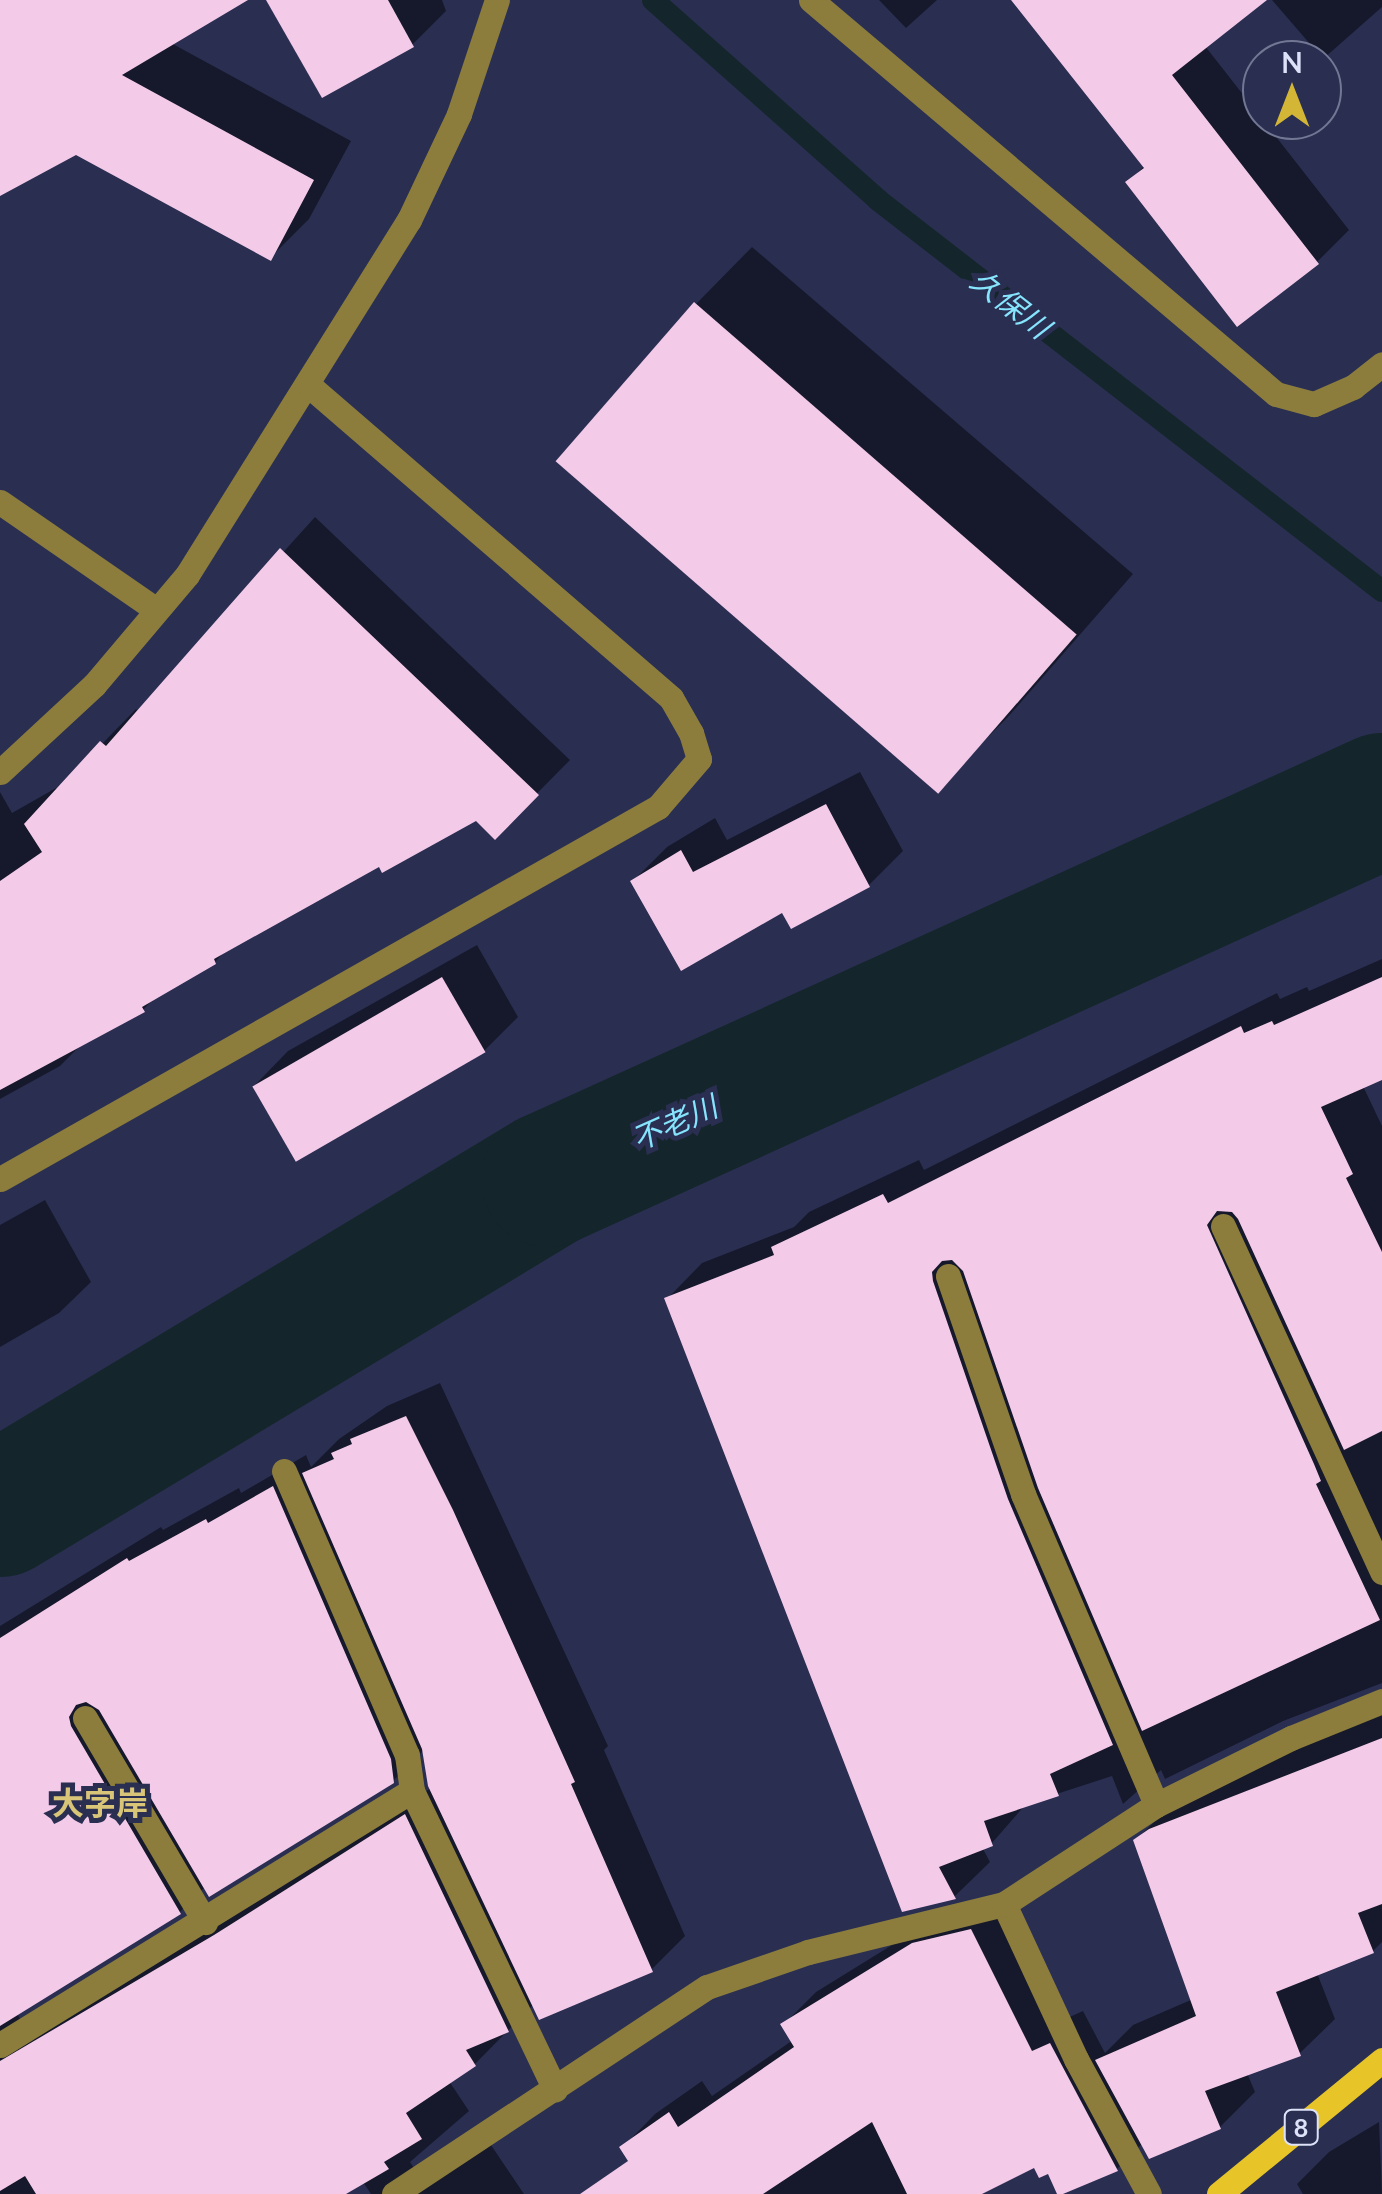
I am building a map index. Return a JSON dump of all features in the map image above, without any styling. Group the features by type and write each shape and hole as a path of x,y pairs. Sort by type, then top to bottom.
{"main road":[{"name":"8","path":"1219,2194 1380,2068"}],"street":[{"path":"0,772 94,685 187,574 309,385 409,220 459,114 497,0"},
{"path":"811,0 1276,394 1314,404 1353,388 1382,364"},
{"path":"0,1179 658,808 699,759 691,733 671,698 309,385"},
{"path":"0,502 155,609"},
{"path":"1223,1226 1382,1572"},
{"path":"948,1276 1022,1494 1156,1805"},
{"path":"284,1472 407,1755 412,1791 555,2090"},
{"path":"394,2194 707,1987 808,1952 1004,1904 1156,1805 1291,1738 1382,1701"},
{"path":"85,1718 205,1922"},
{"path":"0,2045 412,1791"},
{"path":"1004,1904 1076,2059 1150,2194"}],"building":[{"path":"0,0 248,0 122,75 314,180 271,261 76,155 0,196"},
{"path":"266,0 388,0 414,47 322,98"},
{"path":"1011,0 1267,0 1172,75 1319,264 1237,327 1125,182 1144,168"},
{"path":"694,302 1077,635 938,794 556,461"},
{"path":"280,548 539,795 495,840 476,821 382,873 379,867 214,959 216,964 142,1007 145,1012 0,1090 0,881 42,852 24,824 100,741 106,746"},
{"path":"826,804 870,887 791,929 782,913 681,971 630,881 681,850 693,872"},
{"path":"442,977 486,1052 296,1162 252,1086"},
{"path":"1382,977 1382,1080 1321,1107 1353,1174 1346,1178 1382,1252 1382,1431 1344,1450 1238,1219 1232,1212 1217,1211 1207,1225 1314,1464 1321,1481 1316,1484 1380,1620 1142,1731 1038,1488 963,1271 952,1260 942,1261 932,1272 933,1281 1008,1499 1113,1745 1050,1774 1059,1796 984,1821 993,1846 939,1867 956,1899 902,1912 664,1298 774,1255 771,1247 883,1194 888,1203 1241,1026 1244,1033 1272,1021 1274,1025"},
{"path":"406,1416 453,1510 575,1782 571,1784 653,1972 539,2020 428,1786 422,1749 302,1473 334,1459 331,1453 352,1444 350,1439"},
{"path":"273,1486 391,1759 394,1783 209,1897 99,1710 86,1702 76,1705 69,1717 71,1726 181,1914 0,2026 0,1638 127,1558 129,1561 206,1519 208,1523"},
{"path":"1382,1738 1382,1904 1358,1913 1374,1953 1276,1992 1301,2056 1205,2091 1221,2129 1149,2159 1095,2060 1196,2016 1133,1840 1149,1829"},
{"path":"405,1814 509,2032 466,2050 476,2066 406,2113 422,2139 384,2162 389,2169 346,2194 36,2194 25,2176 0,2191 0,2061 214,1935"},
{"path":"971,1929 1032,2051 1050,2043 1118,2171 1063,2194 1057,2194 1048,2174 1039,2178 1034,2168 982,2194 907,2194 872,2122 763,2194 580,2194 628,2161 619,2147 669,2112 678,2127 794,2047 780,2024 912,1943"}],"waterway":[{"name":"久保川","path":"653,0 878,200 1382,591"},
{"name":"不老川","path":"0,1509 548,1179 1382,800"}],"district":[{"name":"大字岸","path":"100,1803"}]}
